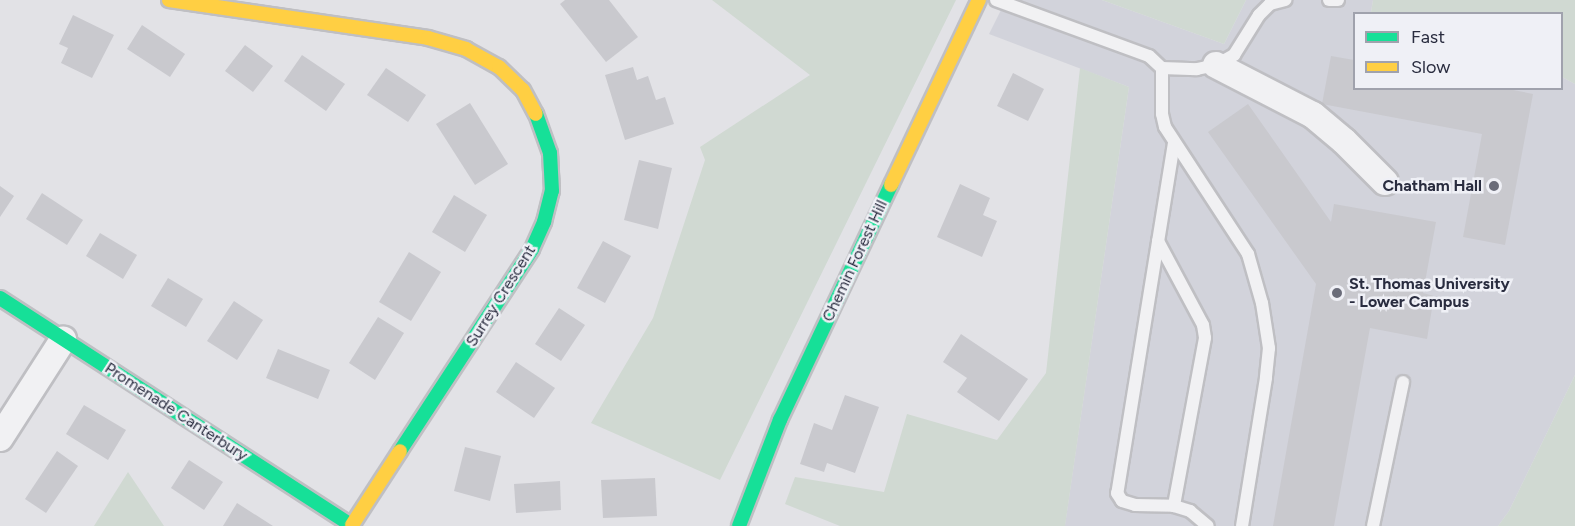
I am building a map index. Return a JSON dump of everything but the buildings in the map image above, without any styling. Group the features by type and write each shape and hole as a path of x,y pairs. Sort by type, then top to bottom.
{"street":[{"name":"Surrey Crescent","path":"169,0 428,38 466,49 499,67 523,90 540,120 550,153 552,191 544,222 532,249 353,526"},
{"name":"Chemin Forest Hill","path":"739,526 780,420 979,0"},
{"path":"1216,65 1313,115 1344,141 1385,182"},
{"name":"Promenade Canterbury","path":"0,298 353,526"},
{"path":"0,438 63,340"}],"lane":[{"path":"996,0 1149,56 1162,68 1197,69 1216,65 1234,55 1259,15 1270,4 1286,0"},
{"path":"1329,0 1338,0"},
{"path":"1162,68 1162,114 1165,127 1243,245 1256,276 1262,303 1268,358 1242,526"},
{"path":"1174,143 1118,493 1122,501 1135,505 1174,506 1190,511 1208,526"},
{"path":"1158,242 1197,313 1205,338 1174,506"},
{"path":"1372,526 1403,382"}],"shaded area":[{"path":"712,0 956,0 720,480 591,423 653,318 705,160 700,147 810,75"},
{"name":"St. Thomas University - Lower Campus","path":"1006,0 1102,0 1224,44 1246,0 1373,0 1371,12 1353,12 1353,90 1563,90 1563,78 1575,84 1575,375 1509,511 1498,526 1060,526 1065,525 1129,87 989,34"},
{"path":"1102,0 1246,0 1224,44"},
{"path":"1373,0 1575,0 1575,84 1563,78 1563,12 1371,12"},
{"path":"1080,68 1129,87 1065,526 840,526 785,504 795,477 884,492 907,414 997,440 1046,373"},
{"path":"1575,375 1575,526 1498,526 1509,511"},
{"path":"128,472 164,526 94,526"}],"traffic: fast":[{"path":"400,451 532,249 544,222 552,191 550,153 536,114"},
{"path":"739,526 780,420 891,185"},
{"path":"0,298 353,526"}],"traffic: slow":[{"path":"169,0 428,38 466,49 499,67 523,90 536,114"},
{"path":"891,185 979,0"},
{"path":"352,525 400,451"}],"place":[{"name":"Chatham Hall","path":"1494,186"},
{"name":"St. Thomas University - Lower Campus","path":"1337,293"}]}
